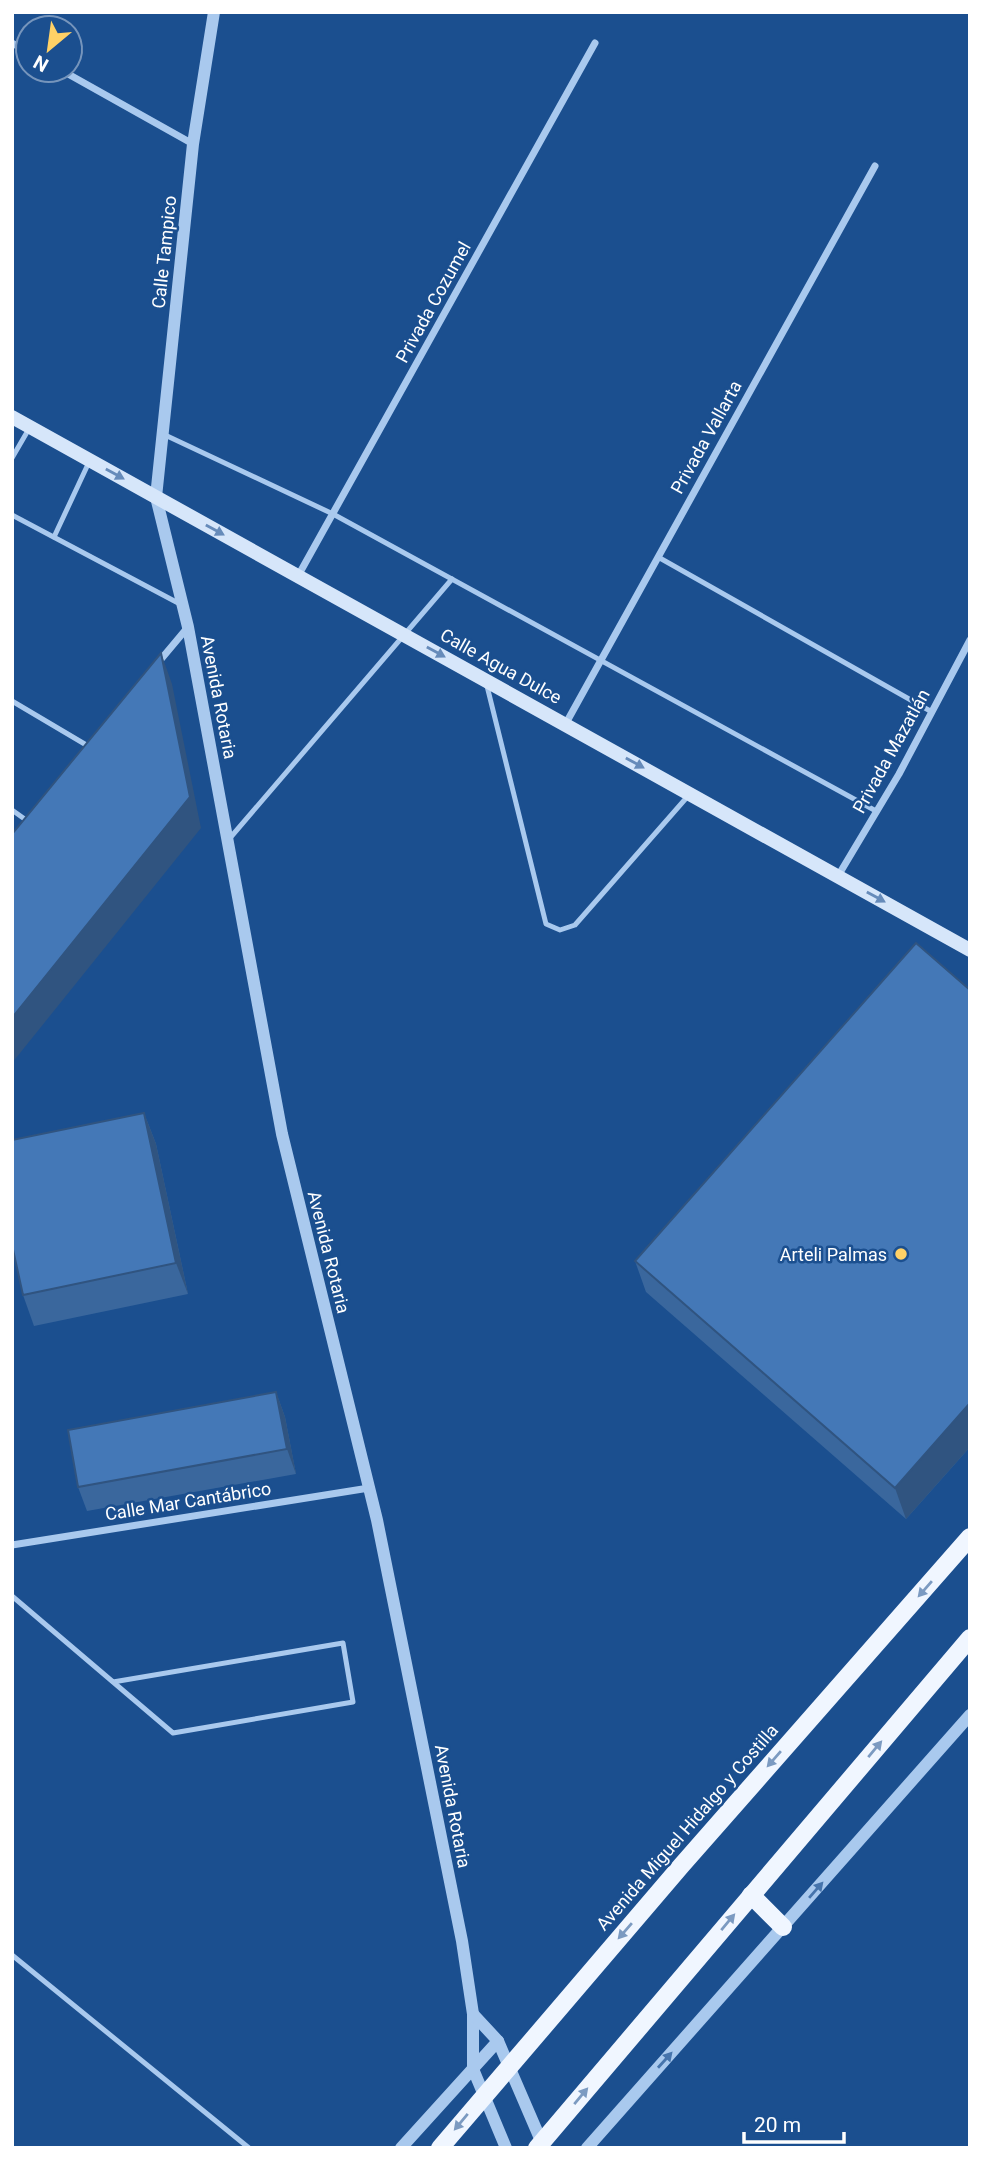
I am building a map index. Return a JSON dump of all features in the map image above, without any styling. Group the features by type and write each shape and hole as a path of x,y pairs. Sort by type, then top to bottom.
{"main road":[{"name":"Calle Agua Dulce","path":"12,417 970,950"},
{"name":"Avenida Miguel Hidalgo y Costilla","path":"440,2148 508,2066 970,1537"},
{"path":"541,2146 970,1638"},
{"path":"751,1895 783,1927"}],"street":[{"name":"Calle Tampico","path":"156,497 193,144 214,12"},
{"name":"Privada Cozumel","path":"298,576 595,43"},
{"path":"84,83 193,144"},
{"name":"Privada Vallarta","path":"565,724 875,166"},
{"name":"Avenida Rotaria","path":"156,497 188,626 282,1134 369,1488 462,1941 473,2014 473,2069 506,2148"},
{"path":"146,676 188,626"},
{"name":"Privada Mazatlán","path":"838,876 932,712 970,639"},
{"path":"79,756 96,736"},
{"path":"19,828 35,809"},
{"name":"Calle Mar Cantábrico","path":"12,1545 369,1488"},
{"path":"587,2148 970,1715"},
{"path":"473,2014 498,2041 541,2146"},
{"path":"401,2148 498,2041"}],"lane":[{"path":"12,458 30,427"},
{"path":"162,434 333,514 876,811"},
{"path":"54,537 90,460"},
{"path":"12,514 183,605"},
{"path":"658,557 932,712"},
{"path":"228,840 452,579"},
{"path":"485,680 545,924 560,930 575,925 690,794"},
{"path":"12,701 88,746"},
{"path":"12,810 26,820"},
{"path":"12,1596 113,1682 173,1733 353,1702 343,1643 113,1682"},
{"path":"12,1955 249,2148"}],"building":[{"path":"161,653 190,797 12,1018 12,834"},
{"path":"916,943 970,990 970,1403 895,1488 635,1261"},
{"path":"144,1113 176,1263 23,1295 12,1245 12,1140"},
{"path":"276,1392 287,1449 78,1487 68,1430"}],"place":[{"name":"Arteli Palmas","path":"901,1254"}]}
